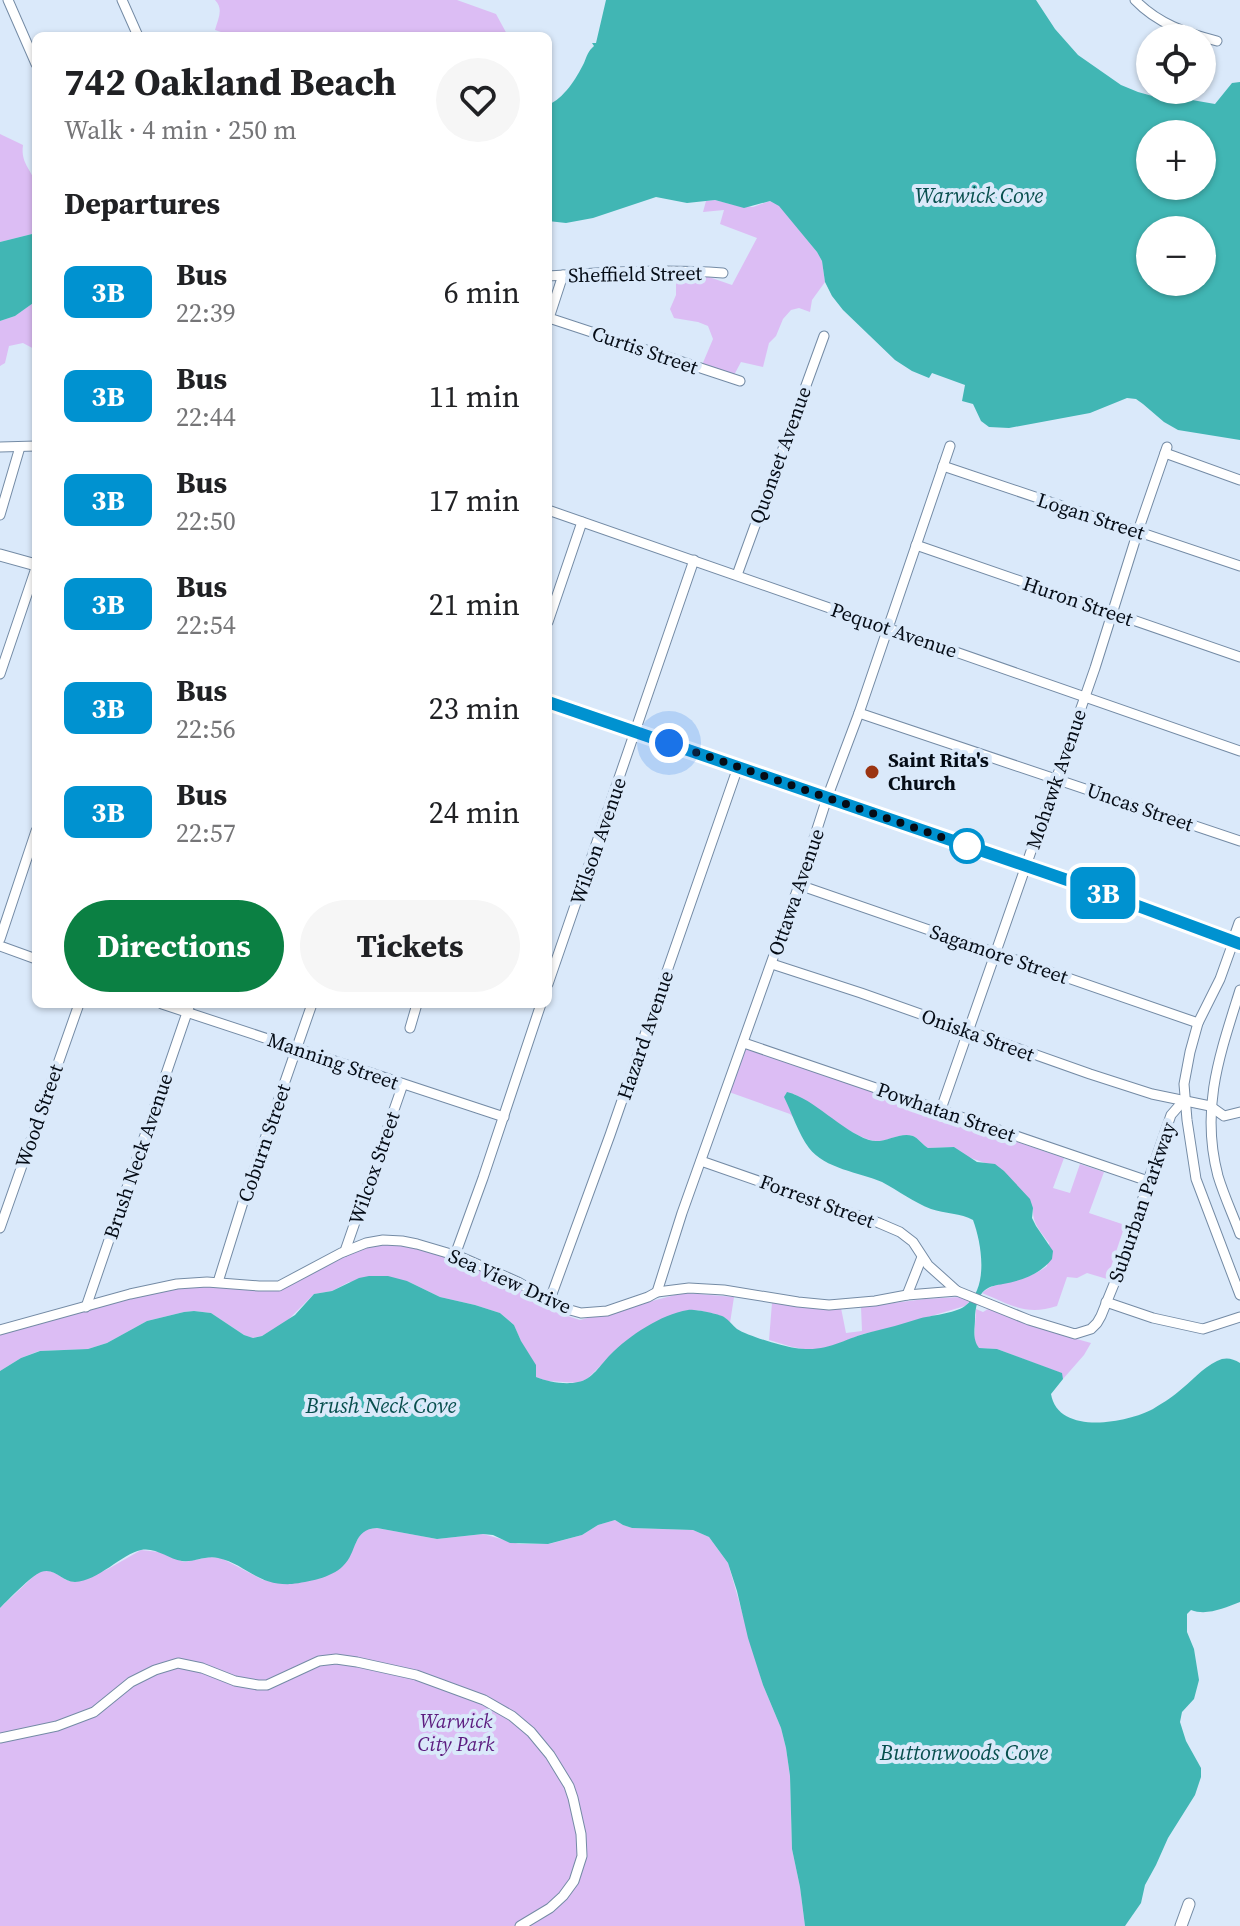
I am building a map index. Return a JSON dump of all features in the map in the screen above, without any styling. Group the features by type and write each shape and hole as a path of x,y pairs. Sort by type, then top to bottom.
{"street":[{"path":"8,0 32,55"},
{"path":"122,0 136,32"},
{"path":"1135,0 1164,23 1217,41"},
{"name":"Sheffield Street","path":"552,276 682,270 723,273"},
{"path":"552,310 563,275"},
{"name":"Curtis Street","path":"552,320 740,381"},
{"name":"Quonset Avenue","path":"737,575 824,336"},
{"path":"0,447 32,446"},
{"name":"Ottawa Avenue","path":"657,1292 950,446"},
{"path":"0,515 20,447"},
{"name":"Mohawk Avenue","path":"941,1109 1085,697 1166,450 1240,480"},
{"name":"Logan Street","path":"943,466 1240,566"},
{"name":"Pequot Avenue","path":"552,511 1240,751"},
{"path":"552,610 582,522"},
{"name":"Huron Street","path":"916,545 1240,657"},
{"path":"0,555 32,566"},
{"name":"Wilson Avenue","path":"552,973 694,560"},
{"path":"0,674 32,579"},
{"path":"552,703 1237,942"},
{"name":"Uncas Street","path":"859,713 1240,841"},
{"name":"Hazard Avenue","path":"549,1302 738,767"},
{"path":"0,939 32,843"},
{"name":"Sagamore Street","path":"799,885 1198,1023"},
{"name":"Suburban Parkway","path":"1106,1302 1127,1252 1171,1115 1185,1099 1184,1084 1198,1023 1237,942 1240,923"},
{"path":"0,946 32,958"},
{"name":"Oniska Street","path":"772,964 1152,1094 1210,1106 1224,1116 1240,1112"},
{"path":"1240,990 1217,1064 1210,1106 1218,1175 1240,1234"},
{"name":"Wood Street","path":"0,1228 78,1008"},
{"name":"Manning Street","path":"189,1008 297,1048 504,1117"},
{"name":"Brush Neck Avenue","path":"86,1307 189,1008"},
{"name":"Coburn Street","path":"218,1282 311,1008"},
{"path":"410,1028 416,1008"},
{"path":"455,1255 540,1008"},
{"name":"Powhatan Street","path":"744,1043 1148,1181"},
{"name":"Wilcox Street","path":"345,1251 403,1084"},
{"path":"1185,1099 1196,1179 1240,1295"},
{"name":"Forrest Street","path":"701,1161 879,1223 907,1237 935,1273 957,1291"},
{"name":"Sea View Drive","path":"0,1330 177,1284 218,1282 279,1286 345,1251 383,1240 402,1241 455,1255 518,1282 568,1310 596,1313 657,1292 679,1288 711,1289 829,1305 957,1291 1029,1320 1075,1334 1087,1332 1097,1323 1106,1302"},
{"path":"907,1295 922,1257"},
{"path":"1106,1302 1153,1318 1203,1329 1240,1317"},
{"path":"0,1738 57,1726 94,1712 131,1682 178,1663 258,1685 267,1685 319,1661 331,1659 398,1671 438,1683 484,1700 512,1716 531,1732 550,1755 569,1786 582,1842 577,1875 556,1903 520,1926"},
{"path":"1181,1926 1189,1904"}],"green space":[{"path":"215,0 457,0 496,14 506,32 221,32 215,30 220,11"},
{"path":"0,134 23,145 23,158 32,175 32,234 0,242"},
{"path":"706,201 753,207 770,201 779,205 817,252 822,261 825,282 812,300 810,312 799,308 791,310 783,319 776,336 769,343 763,367 741,362 734,375 702,365 713,339 708,326 674,318 670,309 676,295 676,272 689,270 732,285 757,238 720,224 724,210 703,212"},
{"path":"32,304 32,348 23,343 9,346 5,363 0,366 0,321 15,316"},
{"path":"747,1044 1064,1158 1053,1188 1070,1193 1080,1164 1104,1172 1089,1213 1125,1225 1107,1279 1087,1273 1077,1278 1067,1277 1057,1306 1046,1309 1019,1308 982,1293 1047,1266 1049,1243 1035,1223 1033,1208 985,1163 968,1157 954,1147 928,1148 908,1135 881,1141 870,1140 841,1126 794,1094 784,1097 795,1119 790,1114 729,1092"},
{"path":"412,1243 516,1281 549,1310 580,1320 687,1293 734,1297 730,1323 724,1317 698,1310 646,1328 624,1343 580,1383 547,1381 536,1377 514,1325 500,1313 440,1297 407,1281 349,1282 332,1291 314,1294 287,1321 262,1336 252,1338 244,1335 211,1313 184,1312 147,1321 107,1343 88,1349 39,1351 0,1371 0,1330 187,1281 279,1285 361,1244"},
{"path":"960,1297 971,1300 965,1306 863,1334 827,1348 809,1350 769,1340 772,1303 841,1308 846,1333 862,1331 861,1307"},
{"path":"976,1309 983,1312 988,1309 1091,1343 1063,1379 1061,1373 997,1349 978,1348 974,1341"},
{"name":"Warwick City Park","path":"615,1520 632,1528 693,1530 709,1537 728,1563 763,1685 786,1748 792,1849 805,1926 0,1926 0,1608 37,1573 47,1570 75,1582 108,1569 141,1550 159,1552 184,1562 221,1558 263,1580 289,1584 323,1577 347,1561 360,1534 367,1529 377,1528 437,1539 483,1534 519,1544 549,1544 582,1535 598,1525"}],"water":[{"name":"Warwick Cove","path":"606,0 1036,0 1055,29 1078,55 1121,85 1136,91 1136,104 1216,104 1232,83 1240,82 1240,440 1178,430 1136,399 1127,398 1090,413 1009,428 989,427 981,421 973,404 962,401 965,385 932,373 929,378 912,371 895,360 843,310 825,282 822,261 817,252 779,206 770,201 744,208 715,200 687,203 656,197 593,218 566,223 552,221 552,102 569,87 594,46 592,43 596,43"},
{"path":"32,234 32,304 15,316 0,321 0,242"},
{"name":"Brush Neck Cove","path":"787,1092 808,1101 869,1140 908,1135 928,1148 954,1147 977,1162 995,1164 1030,1199 1032,1218 1053,1251 1052,1259 1030,1276 983,1292 976,1311 975,1337 979,1348 997,1349 1062,1373 1063,1379 1051,1394 1056,1407 1066,1416 1095,1422 1141,1414 1169,1399 1217,1361 1228,1359 1240,1363 1240,1602 1209,1612 1191,1610 1187,1614 1187,1632 1194,1649 1199,1680 1194,1699 1182,1712 1180,1722 1186,1741 1201,1768 1201,1777 1195,1795 1168,1838 1145,1885 1141,1903 1125,1926 805,1926 792,1849 790,1776 781,1728 763,1685 728,1563 709,1537 693,1530 632,1528 615,1520 598,1525 582,1535 548,1544 510,1543 483,1534 437,1539 369,1529 359,1537 348,1560 338,1570 319,1579 292,1584 270,1582 218,1558 182,1561 152,1550 141,1550 84,1581 70,1581 50,1571 41,1572 0,1608 0,1371 40,1351 88,1349 107,1343 147,1321 194,1311 211,1313 244,1335 253,1338 262,1336 295,1315 314,1294 332,1291 369,1276 388,1276 407,1281 440,1297 500,1313 514,1325 536,1365 536,1377 563,1383 588,1378 636,1333 667,1316 688,1310 721,1316 749,1335 782,1345 817,1349 965,1306 978,1289 980,1278 981,1253 973,1220 931,1209 882,1182 824,1161 809,1148 802,1136 784,1097"}],"bus line":[{"name":"3B","path":"552,703 1076,883 1240,944"}],"place":[{"name":"Saint Rita's Church","path":"872,772"}],"route":[{"path":"669,743 979,850 967,846"}],"water label":[{"name":"Buttonwoods Cove","path":"964,1752"}]}
